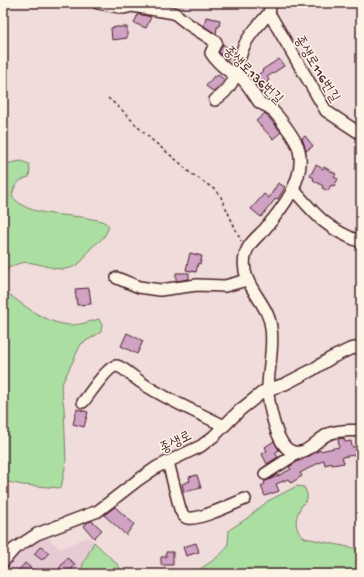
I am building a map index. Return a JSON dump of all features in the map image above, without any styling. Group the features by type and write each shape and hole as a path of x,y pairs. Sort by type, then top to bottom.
{"street":[{"name":"종생로136번길","path":"98,3 124,8 134,5 174,13 216,42 211,53 215,60 224,68 240,77 248,85 260,104 269,107 293,136 299,149 300,164 297,180 288,198 269,224 252,241 245,256 245,275 267,314 272,328 268,390 273,421 278,435 284,445 289,450 299,452"},
{"path":"215,100 223,95 236,75 240,57 248,39 270,8"},
{"name":"종생로116번길","path":"270,8 326,111 361,134"},
{"path":"293,188 319,218 328,226 361,242"},
{"path":"117,278 139,287 160,290 197,285 225,286 247,280"},
{"name":"종생로","path":"3,562 14,549 37,534 98,511 138,480 168,462 201,446 240,410 264,391 292,380 331,358 361,347"},
{"path":"83,402 104,376 112,368 117,366 156,392 224,426"},
{"path":"265,474 299,452 306,450 327,434 333,432 361,430"},
{"path":"168,462 180,509 183,515 188,518 200,516 245,499"}],"path":[{"path":"108,98 188,172 214,189 220,195 229,217 241,239 245,256"}],"shaded area":[{"path":"45,535 60,549 88,537 94,542 78,574 12,574 3,570 3,563 5,560"}],"green space":[{"path":"21,161 29,164 30,170 29,177 19,181 14,189 12,196 19,203 28,208 49,214 97,220 109,226 103,237 87,252 82,261 71,268 52,268 33,263 23,263 13,265 3,273 3,167 10,163"},
{"path":"3,289 35,313 52,321 71,325 82,324 99,319 102,325 101,332 81,344 61,386 64,408 66,462 61,488 23,485 3,481"},
{"path":"297,486 304,487 307,496 307,499 299,511 296,520 297,528 301,535 305,538 361,549 361,574 192,574 223,552 227,547 229,530 246,519 268,501"},
{"path":"94,542 118,565 124,574 80,574 83,564"}],"building":[{"path":"138,14 151,17 146,28 134,23"},
{"path":"206,17 220,20 216,34 204,26"},
{"path":"127,27 127,38 112,40 111,28"},
{"path":"223,44 233,52 227,61 219,52"},
{"path":"279,59 284,66 267,77 269,80 267,82 272,89 263,96 252,79 263,71 262,70"},
{"path":"218,75 225,80 214,92 206,86 214,76 216,77"},
{"path":"265,113 281,132 273,139 256,121"},
{"path":"305,136 313,146 306,151 302,138"},
{"path":"316,165 323,169 324,167 336,174 334,177 338,179 334,186 331,185 328,191 322,188 323,186 313,180 314,178 310,176"},
{"path":"278,183 285,187 278,199 276,198 261,217 251,209 264,194 269,198"},
{"path":"190,253 202,256 200,264 198,263 196,272 186,270"},
{"path":"176,273 189,273 189,279 176,281"},
{"path":"89,288 91,304 77,305 75,289"},
{"path":"127,333 143,341 137,354 121,346"},
{"path":"77,409 88,412 84,427 73,424"},
{"path":"344,438 345,442 351,441 352,447 358,446 360,454 342,457 344,463 332,465 332,463 325,465 324,460 300,473 302,476 291,483 288,479 276,484 279,491 265,496 261,486 265,484 264,482 291,469 289,467 320,450 339,447 338,439"},
{"path":"274,441 279,450 275,453 278,457 267,464 262,454 267,451 265,447"},
{"path":"197,475 201,488 184,492 182,484 190,481 189,477"},
{"path":"115,507 134,524 126,535 104,515"},
{"path":"92,521 102,530 94,538 84,526 88,522"},
{"path":"196,543 199,552 186,556 183,547"},
{"path":"41,546 49,553 42,560 34,554"},
{"path":"166,552 173,552 173,565 161,565 161,557 166,557"},
{"path":"67,558 75,564 68,574 55,574"},
{"path":"25,563 33,570 29,574 22,574 18,571"}]}
